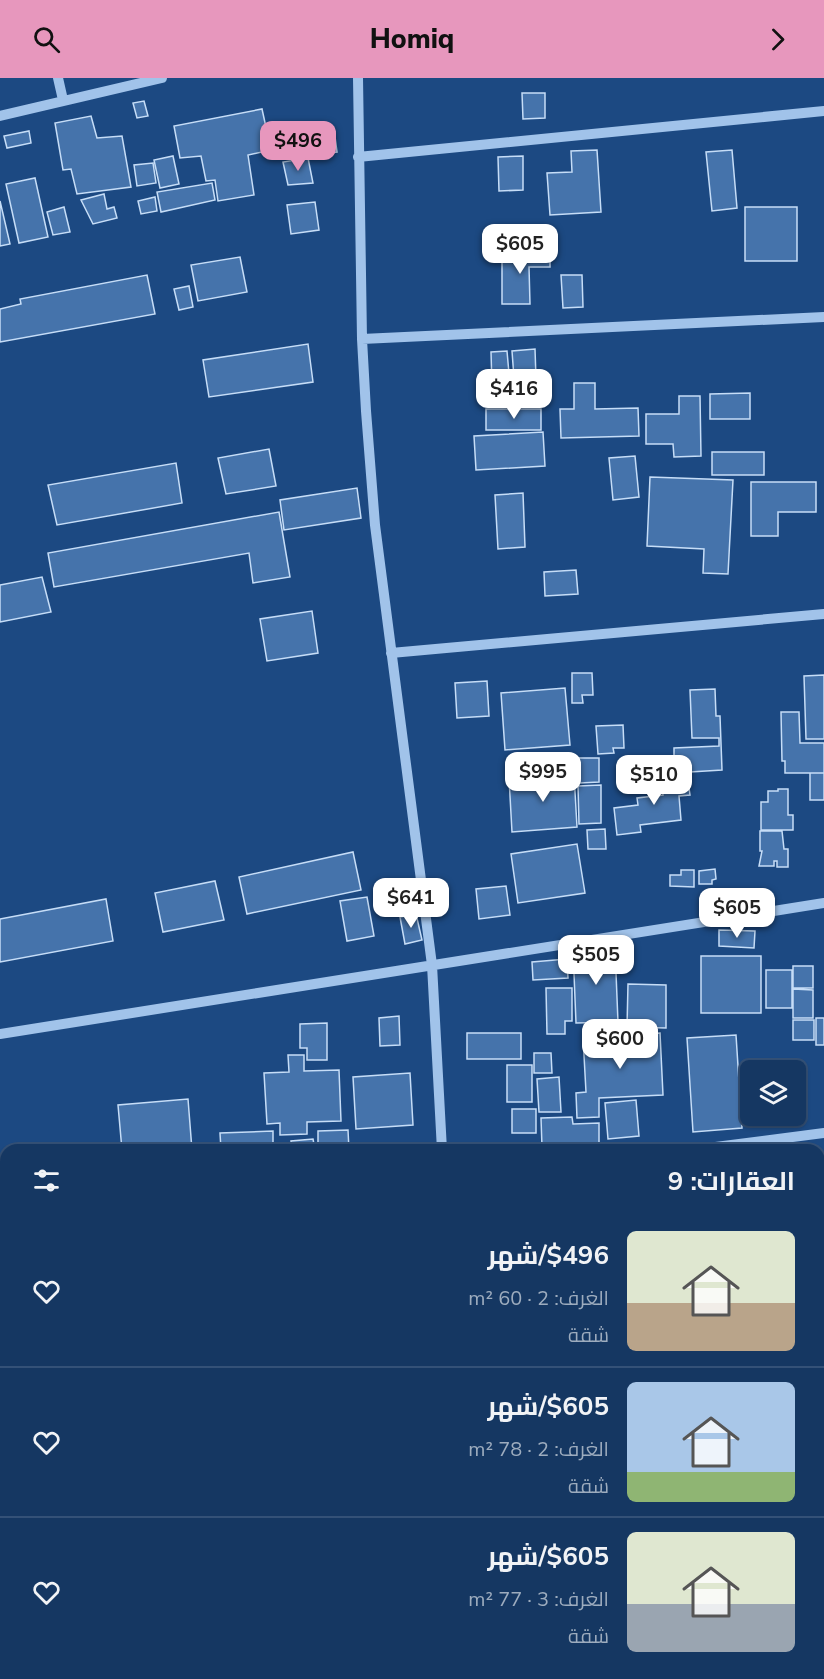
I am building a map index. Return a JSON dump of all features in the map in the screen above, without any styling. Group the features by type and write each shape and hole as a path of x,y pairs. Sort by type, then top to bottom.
{"street":[{"path":"58,78 63,100"},
{"path":"0,116 162,78"},
{"path":"358,78 363,339 375,525 432,965 442,1144"},
{"path":"358,157 824,111"},
{"path":"363,339 824,317"},
{"path":"391,653 824,615"},
{"path":"0,1034 824,903"},
{"path":"739,1144 824,1133"}],"building":[{"path":"522,93 545,93 545,118 523,119"},
{"path":"144,101 148,116 137,118 133,103"},
{"path":"262,109 271,150 248,155 254,195 218,201 215,180 206,181 201,156 180,158 174,126"},
{"path":"91,116 97,138 122,136 131,187 77,194 71,169 63,170 55,123"},
{"path":"334,129 337,152 309,155 306,133"},
{"path":"29,131 31,143 7,148 4,136"},
{"path":"597,150 601,212 550,215 547,173 572,172 571,151"},
{"path":"732,150 737,208 712,211 706,152"},
{"path":"173,156 179,184 160,188 154,160"},
{"path":"523,156 523,190 499,191 498,157"},
{"path":"308,158 313,183 288,185 283,162"},
{"path":"153,163 156,183 137,186 134,165"},
{"path":"35,178 48,237 19,243 6,184"},
{"path":"212,183 215,200 161,212 157,192"},
{"path":"104,194 107,209 114,207 117,218 93,224 81,200"},
{"path":"155,197 157,211 141,214 138,201"},
{"path":"0,201 10,244 0,246"},
{"path":"315,202 319,230 291,234 287,205"},
{"path":"64,207 70,232 53,235 47,212"},
{"path":"745,207 797,207 797,261 745,261"},
{"path":"502,252 550,252 550,267 529,267 530,304 502,304"},
{"path":"240,257 247,292 198,301 191,265"},
{"path":"147,275 155,314 0,342 0,309 21,304 20,299"},
{"path":"561,275 582,275 583,307 563,308"},
{"path":"189,286 193,307 179,310 174,289"},
{"path":"308,344 313,382 209,397 203,360"},
{"path":"535,349 536,378 514,378 512,351"},
{"path":"507,351 510,385 492,386 491,352"},
{"path":"574,383 595,383 595,409 638,408 639,436 561,438 560,409 574,409"},
{"path":"750,393 750,419 710,419 710,394"},
{"path":"679,396 700,396 701,456 674,457 673,444 646,444 646,414 679,414"},
{"path":"486,409 541,409 541,430 486,430"},
{"path":"543,432 545,466 476,470 474,436"},
{"path":"269,449 276,486 226,494 218,458"},
{"path":"712,452 764,452 764,475 712,475"},
{"path":"635,456 639,497 613,500 609,458"},
{"path":"176,463 182,503 57,525 48,485"},
{"path":"650,477 733,480 728,574 703,573 704,549 647,546"},
{"path":"751,482 816,482 816,512 778,512 778,536 751,536"},
{"path":"357,488 361,518 284,530 280,500"},
{"path":"523,493 525,547 498,549 495,495"},
{"path":"279,512 290,577 253,583 249,553 54,587 48,553"},
{"path":"576,570 578,594 545,596 544,572"},
{"path":"42,577 51,612 0,622 0,585"},
{"path":"312,611 318,653 267,661 260,619"},
{"path":"572,673 592,673 593,695 582,695 583,703 572,703"},
{"path":"824,675 824,739 806,739 804,676"},
{"path":"487,681 489,716 457,718 455,683"},
{"path":"565,688 570,745 505,750 501,693"},
{"path":"715,689 716,716 720,716 722,770 674,773 674,748 719,746 719,738 692,738 690,690"},
{"path":"781,712 799,712 800,743 824,743 824,773 785,773 785,761 782,761"},
{"path":"623,725 624,748 613,748 614,753 598,754 596,726"},
{"path":"579,758 599,758 599,782 580,783"},
{"path":"687,773 690,795 679,796 681,820 640,825 641,832 617,835 614,808 638,805 637,798 663,795 661,776"},
{"path":"810,773 824,773 824,800 810,800"},
{"path":"574,774 577,827 512,832 509,778"},
{"path":"601,785 601,823 579,824 578,786"},
{"path":"778,789 788,789 788,815 793,815 793,830 761,830 761,802 768,802 768,791 778,791"},
{"path":"605,829 606,849 588,849 587,830"},
{"path":"760,831 782,831 784,849 788,849 788,867 777,867 777,861 774,861 774,866 759,866 762,851 760,851"},
{"path":"577,844 585,893 518,903 511,854"},
{"path":"353,852 361,890 247,914 239,877"},
{"path":"715,869 716,879 712,880 712,884 699,884 699,871"},
{"path":"681,870 694,870 694,887 670,886 670,875 681,875"},
{"path":"215,881 224,920 163,932 155,893"},
{"path":"506,886 510,915 479,919 476,889"},
{"path":"367,897 374,936 347,941 340,901"},
{"path":"106,899 113,941 0,962 0,919"},
{"path":"416,914 422,940 405,944 400,917"},
{"path":"719,930 755,931 754,948 719,946"},
{"path":"615,948 618,1022 576,1023 573,949"},
{"path":"701,956 761,956 761,1013 701,1013"},
{"path":"567,959 568,978 533,980 532,962"},
{"path":"793,966 813,966 813,988 793,988"},
{"path":"766,970 792,970 792,1008 766,1008"},
{"path":"628,984 666,985 666,1028 627,1027"},
{"path":"546,988 572,988 572,1021 565,1021 565,1034 547,1034"},
{"path":"793,989 813,990 813,1018 793,1018"},
{"path":"399,1016 400,1045 380,1046 379,1018"},
{"path":"816,1018 824,1018 824,1045 816,1045"},
{"path":"793,1020 814,1020 814,1040 793,1040"},
{"path":"327,1023 327,1060 307,1060 307,1048 300,1048 300,1024"},
{"path":"467,1033 521,1033 521,1059 467,1059"},
{"path":"660,1033 663,1095 599,1098 599,1117 577,1118 576,1093 586,1092 583,1037"},
{"path":"736,1035 740,1126 742,1128 693,1132 687,1038"},
{"path":"534,1053 551,1053 552,1073 534,1073"},
{"path":"288,1055 304,1055 304,1071 339,1070 341,1121 307,1122 307,1134 280,1135 280,1123 267,1124 264,1073 289,1072"},
{"path":"507,1065 532,1065 532,1102 507,1102"},
{"path":"410,1073 413,1125 356,1129 353,1077"},
{"path":"559,1077 561,1112 539,1112 537,1079"},
{"path":"188,1099 192,1144 121,1144 118,1105"},
{"path":"636,1100 639,1136 608,1139 605,1103"},
{"path":"512,1109 536,1109 536,1133 512,1133"},
{"path":"572,1117 573,1124 599,1123 599,1144 542,1144 541,1118"},
{"path":"348,1130 349,1144 318,1144 318,1131"},
{"path":"273,1131 273,1144 221,1144 220,1133"},
{"path":"313,1139 314,1144 291,1144 291,1141"}]}
